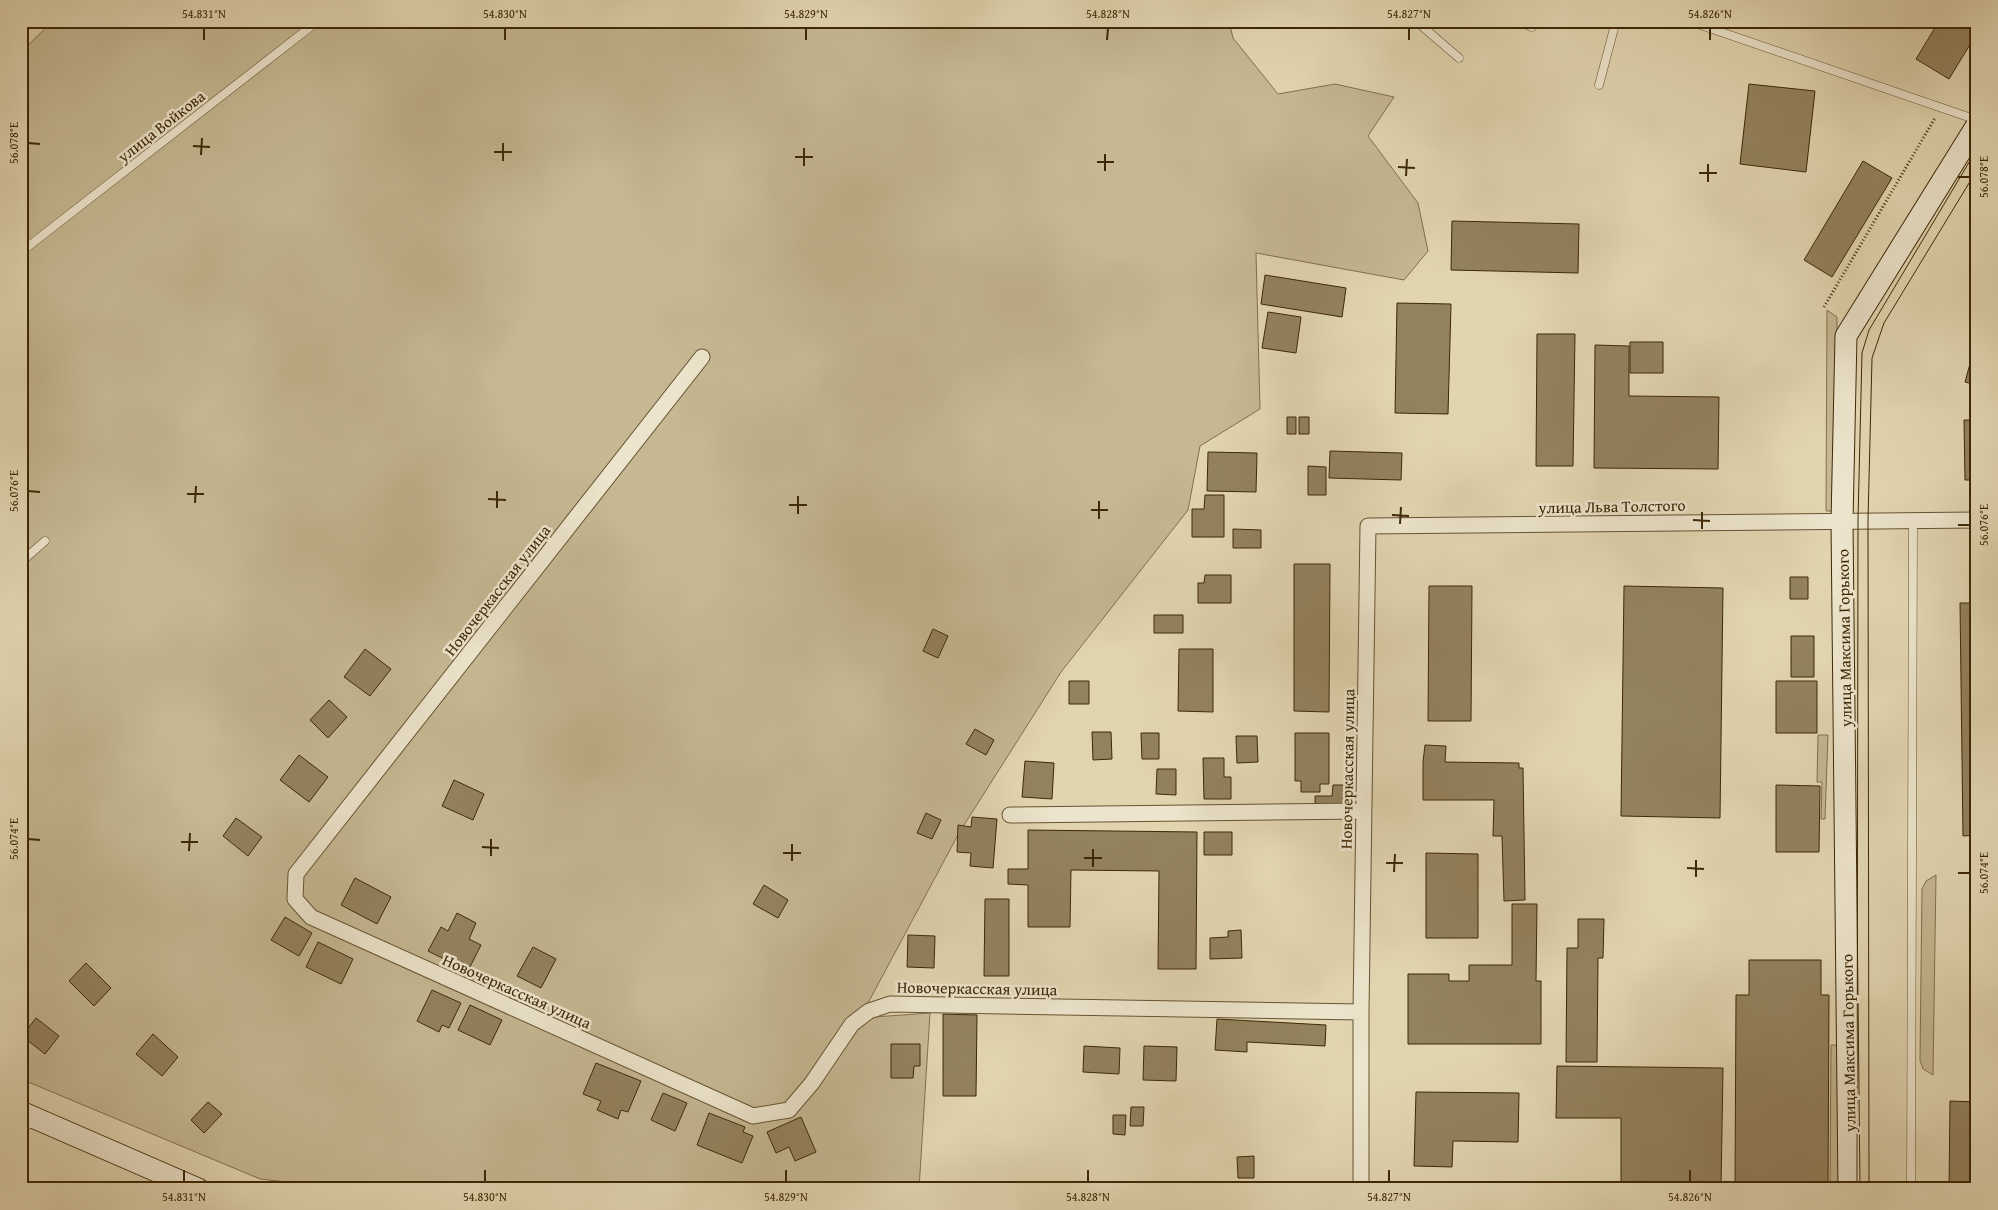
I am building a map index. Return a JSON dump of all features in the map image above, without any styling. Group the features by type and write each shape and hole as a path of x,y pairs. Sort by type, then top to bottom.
{"street":[{"name":"улица Максима Горького","path":"1849,1189 1842,522 1846,336 1977,125"},
{"name":"Новочеркасская улица","path":"702,357 296,874 295,899 311,917 753,1116 789,1110 812,1083 852,1024 869,1011 890,1004 1361,1012"},
{"name":"улица Льва Толстого","path":"1368,526 1977,520"},
{"name":"Новочеркасская улица","path":"1361,1189 1361,1012 1368,526"},
{"path":"1010,815 1364,811"},
{"path":"25,1121 198,1189"}],"lane":[{"name":"улица Войкова","path":"21,252 318,21"},
{"path":"1416,21 1458,58"},
{"path":"1518,21 1532,27 1534,21"},
{"path":"1599,85 1616,21"},
{"path":"1689,21 1977,120"},
{"path":"1911,1189 1913,521"},
{"path":"21,562 45,542"}],"path":[{"path":"1824,307 1941,107"}],"shaded area":[{"path":"53,21 1229,21 1233,38 1278,94 1335,84 1394,97 1368,136 1418,203 1428,251 1404,280 1256,253 1260,409 1200,446 1188,510 1061,672 959,833 860,1018 930,1013 919,1189 349,1189 260,1179 21,1079 21,52"},
{"path":"1827,310 1837,317 1836,511 1826,511"},
{"path":"1818,735 1828,735 1825,819 1821,819 1822,782 1817,782"},
{"path":"1936,875 1933,1075 1923,1069 1920,1060 1922,889 1926,881"},
{"path":"1831,1045 1835,1045 1842,1052 1841,1189 1830,1189"}],"building":[{"path":"1939,21 1977,21 1977,33 1949,79 1916,59"},
{"path":"1749,84 1815,91 1806,172 1740,164"},
{"path":"1863,161 1892,178 1832,277 1804,260"},
{"path":"1452,221 1579,224 1578,273 1451,270"},
{"path":"1265,275 1346,288 1342,317 1261,304"},
{"path":"1397,303 1451,304 1448,414 1395,413"},
{"path":"1268,312 1301,317 1296,353 1262,348"},
{"path":"1537,334 1575,334 1573,466 1536,466"},
{"path":"1977,338 1977,385 1965,382"},
{"path":"1630,342 1663,342 1663,373 1630,373"},
{"path":"1595,345 1629,346 1629,396 1719,397 1718,469 1594,468"},
{"path":"1287,417 1296,417 1296,434 1287,434"},
{"path":"1299,417 1309,417 1309,434 1299,434"},
{"path":"1964,420 1977,420 1977,480 1965,480"},
{"path":"1330,451 1402,453 1401,480 1329,478"},
{"path":"1208,452 1257,453 1256,492 1207,491"},
{"path":"1308,466 1326,467 1326,495 1308,495"},
{"path":"1205,495 1224,495 1224,537 1192,537 1192,509 1204,509"},
{"path":"1233,529 1261,530 1261,548 1233,548"},
{"path":"1294,564 1330,564 1329,712 1294,711"},
{"path":"1205,575 1231,575 1231,603 1198,603 1198,583 1204,583"},
{"path":"1790,577 1808,577 1808,599 1790,599"},
{"path":"1429,586 1472,586 1471,721 1428,721"},
{"path":"1624,586 1723,588 1720,818 1621,816"},
{"path":"1960,603 1977,603 1977,835 1963,836"},
{"path":"1154,615 1183,615 1183,633 1154,633"},
{"path":"933,629 948,636 938,658 923,651"},
{"path":"1791,636 1814,636 1814,677 1791,677"},
{"path":"365,649 391,669 370,696 344,677"},
{"path":"1179,649 1213,649 1213,712 1178,711"},
{"path":"1069,681 1089,681 1089,704 1069,704"},
{"path":"1776,681 1817,681 1817,733 1776,733"},
{"path":"329,700 347,717 328,738 310,720"},
{"path":"975,729 994,740 986,755 966,744"},
{"path":"1092,732 1111,732 1112,759 1093,760"},
{"path":"1141,733 1159,733 1159,759 1142,759"},
{"path":"1295,733 1329,733 1329,784 1320,784 1320,792 1301,792 1301,781 1295,781"},
{"path":"1236,736 1257,736 1258,762 1237,763"},
{"path":"1425,745 1446,746 1445,762 1519,763 1519,768 1523,768 1525,900 1504,901 1502,836 1493,836 1494,800 1423,800"},
{"path":"299,755 328,777 309,802 280,780"},
{"path":"1203,758 1224,758 1224,777 1231,777 1231,799 1204,799"},
{"path":"1025,761 1054,763 1052,799 1022,797"},
{"path":"1157,769 1176,769 1176,795 1156,794"},
{"path":"454,780 484,794 473,820 442,806"},
{"path":"1333,785 1345,785 1345,806 1315,806 1315,796 1332,796"},
{"path":"1776,785 1820,786 1819,852 1776,852"},
{"path":"926,813 941,820 932,839 917,833"},
{"path":"972,817 997,819 993,868 970,866 971,853 957,852 958,825 971,827"},
{"path":"236,818 262,837 248,856 223,836"},
{"path":"1028,830 1197,832 1196,969 1158,969 1159,871 1071,870 1070,927 1028,927 1028,885 1008,884 1008,869 1028,869"},
{"path":"1204,832 1232,832 1232,855 1204,855"},
{"path":"1426,853 1478,854 1478,938 1426,938"},
{"path":"355,878 391,897 377,924 341,905"},
{"path":"764,885 788,900 778,918 753,904"},
{"path":"985,899 1009,899 1009,976 984,976"},
{"path":"1512,904 1537,904 1536,981 1541,981 1541,1044 1408,1044 1408,974 1449,974 1449,981 1469,981 1469,965 1512,965"},
{"path":"457,913 476,923 469,939 481,945 468,971 428,951 441,927 448,931"},
{"path":"285,917 312,933 299,956 271,940"},
{"path":"1578,919 1604,919 1603,958 1598,958 1597,1062 1566,1062 1567,948 1578,948"},
{"path":"1241,930 1242,958 1210,959 1210,938 1228,937 1228,931"},
{"path":"908,935 935,936 934,968 907,967"},
{"path":"318,942 353,959 341,984 306,967"},
{"path":"533,947 556,959 541,988 517,976"},
{"path":"1749,960 1821,960 1821,995 1829,995 1828,1189 1735,1189 1736,995 1749,995"},
{"path":"86,963 111,988 94,1006 69,981"},
{"path":"432,990 461,1003 449,1028 442,1025 439,1032 417,1021"},
{"path":"470,1005 502,1020 490,1045 458,1030"},
{"path":"943,1014 977,1015 976,1096 943,1096"},
{"path":"36,1018 59,1036 45,1054 22,1036"},
{"path":"1217,1019 1326,1025 1325,1046 1247,1042 1247,1052 1215,1050"},
{"path":"153,1034 178,1057 162,1076 136,1054"},
{"path":"891,1044 920,1044 920,1066 914,1066 913,1078 891,1078"},
{"path":"1084,1046 1120,1048 1119,1074 1083,1072"},
{"path":"1144,1046 1177,1047 1176,1081 1143,1080"},
{"path":"596,1063 641,1081 628,1112 621,1110 618,1119 597,1110 601,1101 583,1094"},
{"path":"1557,1066 1723,1068 1721,1189 1621,1189 1621,1118 1556,1118"},
{"path":"1416,1092 1519,1093 1518,1142 1453,1141 1452,1167 1414,1166"},
{"path":"663,1093 687,1103 675,1131 651,1120"},
{"path":"1950,1101 1977,1102 1977,1189 1949,1189"},
{"path":"208,1102 222,1114 204,1133 191,1120"},
{"path":"1131,1107 1144,1107 1143,1126 1130,1126"},
{"path":"709,1113 745,1127 743,1132 753,1136 742,1163 697,1145"},
{"path":"1113,1115 1126,1115 1125,1135 1113,1134"},
{"path":"801,1117 816,1152 795,1161 789,1147 776,1153 767,1132"},
{"path":"1254,1156 1254,1178 1238,1178 1237,1157"}],"tram line":[{"path":"1857,1189 1858,520 1862,353 1869,330 1977,149"},
{"path":"1869,1189 1868,520 1872,358 1884,323 1977,170"}]}
